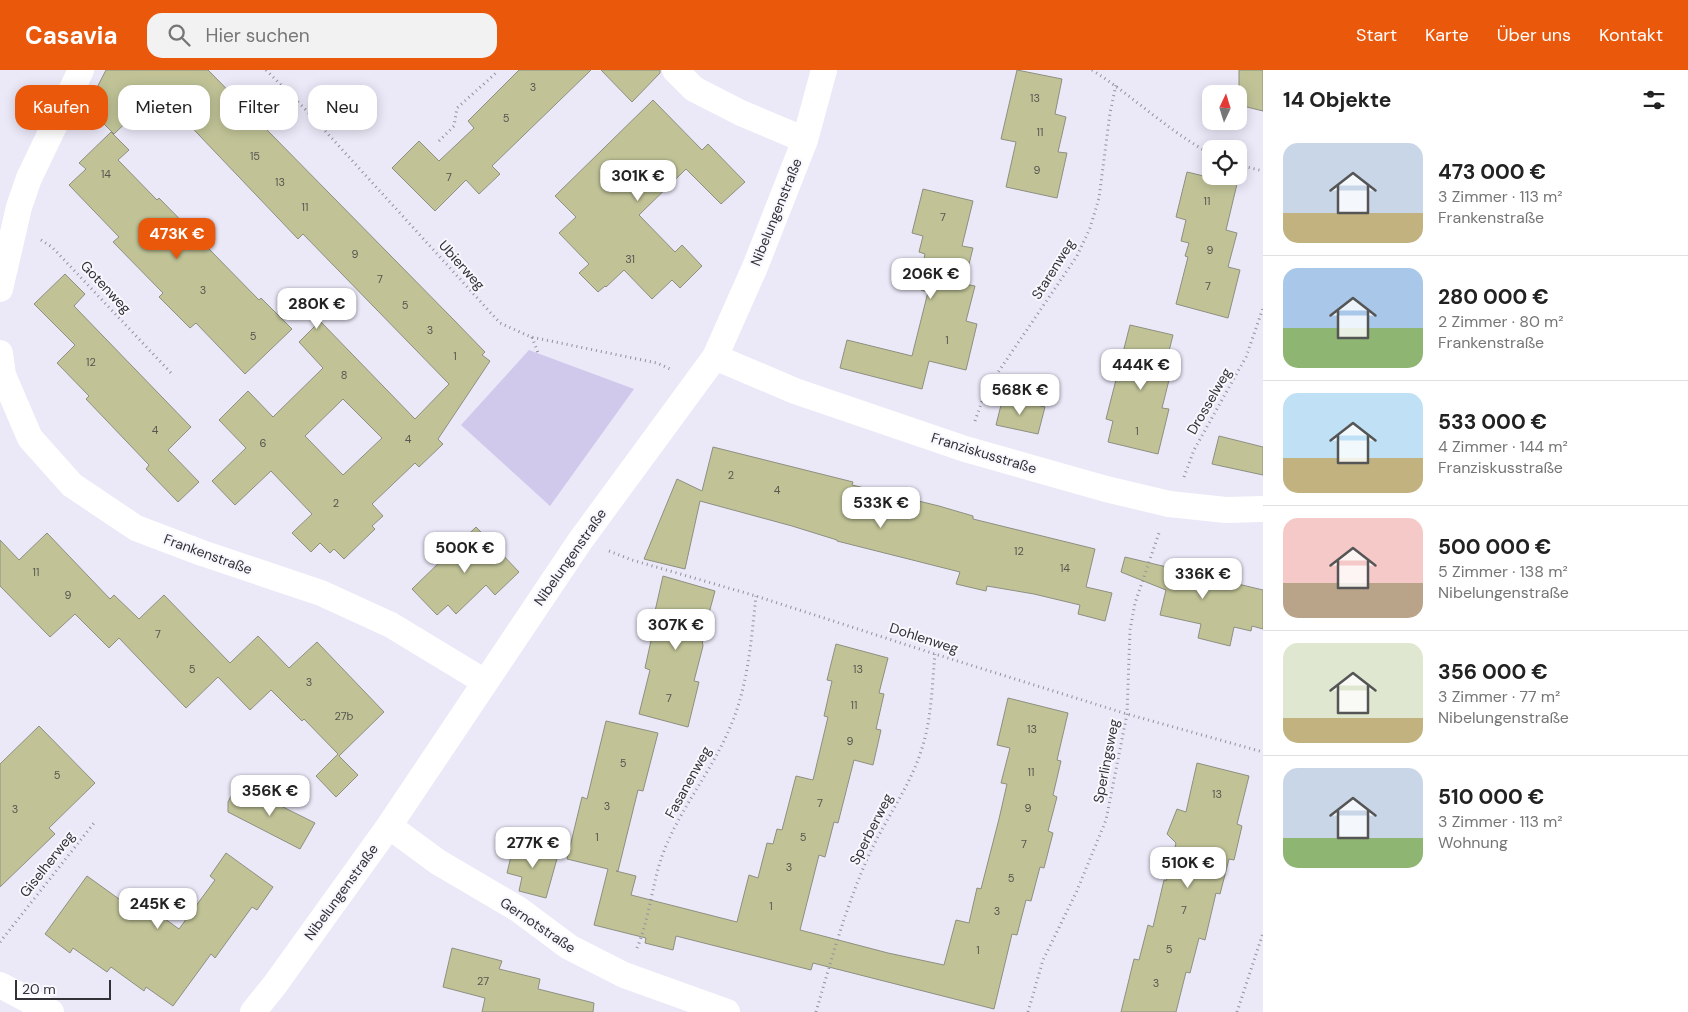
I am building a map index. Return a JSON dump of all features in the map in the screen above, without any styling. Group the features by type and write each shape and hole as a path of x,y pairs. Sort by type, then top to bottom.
{"street":[{"path":"0,289 19,207 29,178 81,70"},
{"path":"675,70 694,90 805,140"},
{"name":"Nibelungenstraße","path":"253,1012 274,986 389,826 580,540 715,357 754,267 805,140 824,70"},
{"name":"Frankenstraße","path":"0,353 3,375 30,438 72,485 136,528 321,594 391,625 485,682"},
{"name":"Franziskusstraße","path":"715,357 795,391 965,449 1106,489 1169,504 1226,510 1263,509"},
{"name":"Gernotstraße","path":"389,826 438,862 518,909 569,948 624,975 727,1012"},
{"path":"0,985 51,1012"}],"path":[{"name":"Ubierweg","path":"266,70 307,111 500,323 531,337 657,363 698,381"},
{"path":"439,141 454,126 457,108 497,70"},
{"path":"1092,70 1116,85 1188,141 1202,149"},
{"name":"Starenweg","path":"965,449 986,390 1077,256 1090,228 1099,198 1110,113 1116,85"},
{"path":"1247,167 1263,171"},
{"name":"Gotenweg","path":"15,223 52,246 173,375"},
{"name":"Drosselweg","path":"1169,504 1182,484 1194,450 1246,357 1263,308"},
{"path":"531,337 538,353"},
{"name":"Sperlingsweg","path":"1028,1012 1043,960 1076,893 1106,820 1127,714 1130,630 1135,603 1140,582 1169,504"},
{"name":"Dohlenweg","path":"580,540 632,560 756,596 1127,714 1263,752"},
{"name":"Fasanenweg","path":"624,975 639,944 662,856 728,734 738,708 746,679 756,596"},
{"name":"Sperberweg","path":"816,1012 848,905 866,861 914,770 923,745 929,720 935,654"},
{"name":"Giselherweg","path":"0,942 94,823"},
{"path":"1237,1012 1261,946 1263,933"}],"shaded area":[{"path":"529,350 634,389 550,506 461,425"}],"building":[{"path":"106,70 208,70 223,85 220,85 220,130 267,130 485,352 482,355 490,361 438,439 443,444 419,467 415,463 372,504 383,516 372,526 375,529 344,559 334,549 330,553 320,543 311,552 292,533 312,514 271,471 235,505 212,481 246,448 219,420 248,391 273,417 323,368 299,342 320,321 415,419 449,384 303,234 298,239 194,130 210,130 210,85 118,85 118,130 114,134 108,128 108,85 98,85","holes":["343,399 382,438 343,475 305,436"]},
{"path":"519,70 591,70 492,166 500,174 479,194 466,180 435,211 392,168 419,141 439,161 474,128 468,121"},
{"path":"601,70 660,70 660,73 632,102"},
{"path":"1017,70 1062,79 1055,114 1066,117 1058,152 1067,153 1057,198 1006,187 1016,142 1001,139"},
{"path":"1239,70 1263,70 1263,111 1248,107 1248,85 1239,85"},
{"path":"653,100 702,150 708,144 745,182 721,204 686,169 639,215 675,252 682,245 702,266 680,288 672,280 652,299 624,270 598,292 579,273 589,264 559,233 576,217 555,196"},
{"path":"111,132 129,150 118,160 157,200 159,198 259,300 261,298 292,329 245,374 196,323 190,328 159,297 163,293 113,242 119,237 69,185 86,169 79,163"},
{"path":"1187,172 1202,176 1202,185 1237,185 1226,230 1237,233 1228,267 1240,270 1228,318 1176,304 1188,257 1185,256 1189,243 1181,241 1186,220 1176,217"},
{"path":"923,189 973,201 962,246 973,248 964,284 975,286 966,321 977,324 966,370 929,361 922,389 840,368 847,340 912,356 928,292 921,290 925,274 921,273 925,254 919,252 923,236 912,233"},
{"path":"65,274 85,294 74,306 191,427 168,450 199,482 178,502 146,469 149,465 86,399 89,396 57,363 75,345 34,304"},
{"path":"1130,325 1173,335 1164,371 1171,372 1162,408 1169,409 1158,454 1108,442 1113,421 1106,419"},
{"path":"1003,397 1045,407 1038,434 996,425"},
{"path":"1219,436 1263,447 1263,475 1212,464"},
{"path":"713,447 853,482 852,485 939,506 973,516 973,519 1095,549 1086,587 1112,593 1105,621 1078,614 1080,605 1034,594 987,586 986,591 956,584 960,572 837,541 792,526 700,501 685,569 644,559 677,479 702,491"},
{"path":"476,527 519,572 495,595 486,585 456,614 448,605 437,615 412,589"},
{"path":"47,533 110,599 114,595 139,619 164,595 230,663 258,636 289,668 317,642 384,712 339,756 358,775 336,797 316,776 338,754 304,719 302,721 271,690 250,710 218,677 186,708 119,638 109,648 75,614 50,637 0,586 0,540 19,560"},
{"path":"1125,557 1263,590 1263,629 1252,626 1251,631 1234,627 1230,646 1198,638 1201,624 1160,615 1166,590 1121,572"},
{"path":"663,576 715,591 702,639 703,646 694,681 699,682 688,727 639,714 650,670 645,668"},
{"path":"836,644 888,658 879,693 884,694 876,729 881,730 873,765 854,760 838,823 834,822 825,857 819,855 800,930 888,953 944,965 956,920 969,923 977,888 981,889 999,819 1007,784 1001,783 1010,748 997,745 1008,698 1068,713 1057,760 1061,761 1053,795 1057,797 1048,831 1053,833 1044,868 1040,867 1031,901 1026,900 1017,935 1012,934 994,1009 813,963 811,970 676,936 673,950 645,943 646,938 594,925 608,869 567,859 582,797 587,799 606,721 658,733 643,791 638,790 618,871 616,871 636,876 631,895 737,922 749,875 758,878 767,843 773,844 777,829 782,830 796,776 813,780 828,717 824,716 832,681 827,680"},
{"path":"39,726 95,783 49,828 55,834 0,887 0,764"},
{"path":"1197,763 1249,776 1237,824 1242,826 1234,860 1229,859 1220,894 1216,893 1205,940 1199,938 1190,973 1186,972 1176,1012 1121,1012 1134,959 1139,960 1148,925 1153,927 1164,880 1166,881 1176,843 1167,834 1177,809 1186,812"},
{"path":"237,784 315,823 300,849 228,812 228,802"},
{"path":"514,844 558,855 546,898 519,891 522,877 507,873"},
{"path":"226,853 273,887 257,910 252,907 215,958 211,954 173,1006 146,987 144,991 111,967 107,972 73,948 70,953 45,934 87,876 119,899 122,895 151,916 154,911 179,929 215,880 210,876"},
{"path":"452,948 502,961 499,969 540,979 538,989 594,1003 593,1012 482,1012 485,998 443,987"}]}
